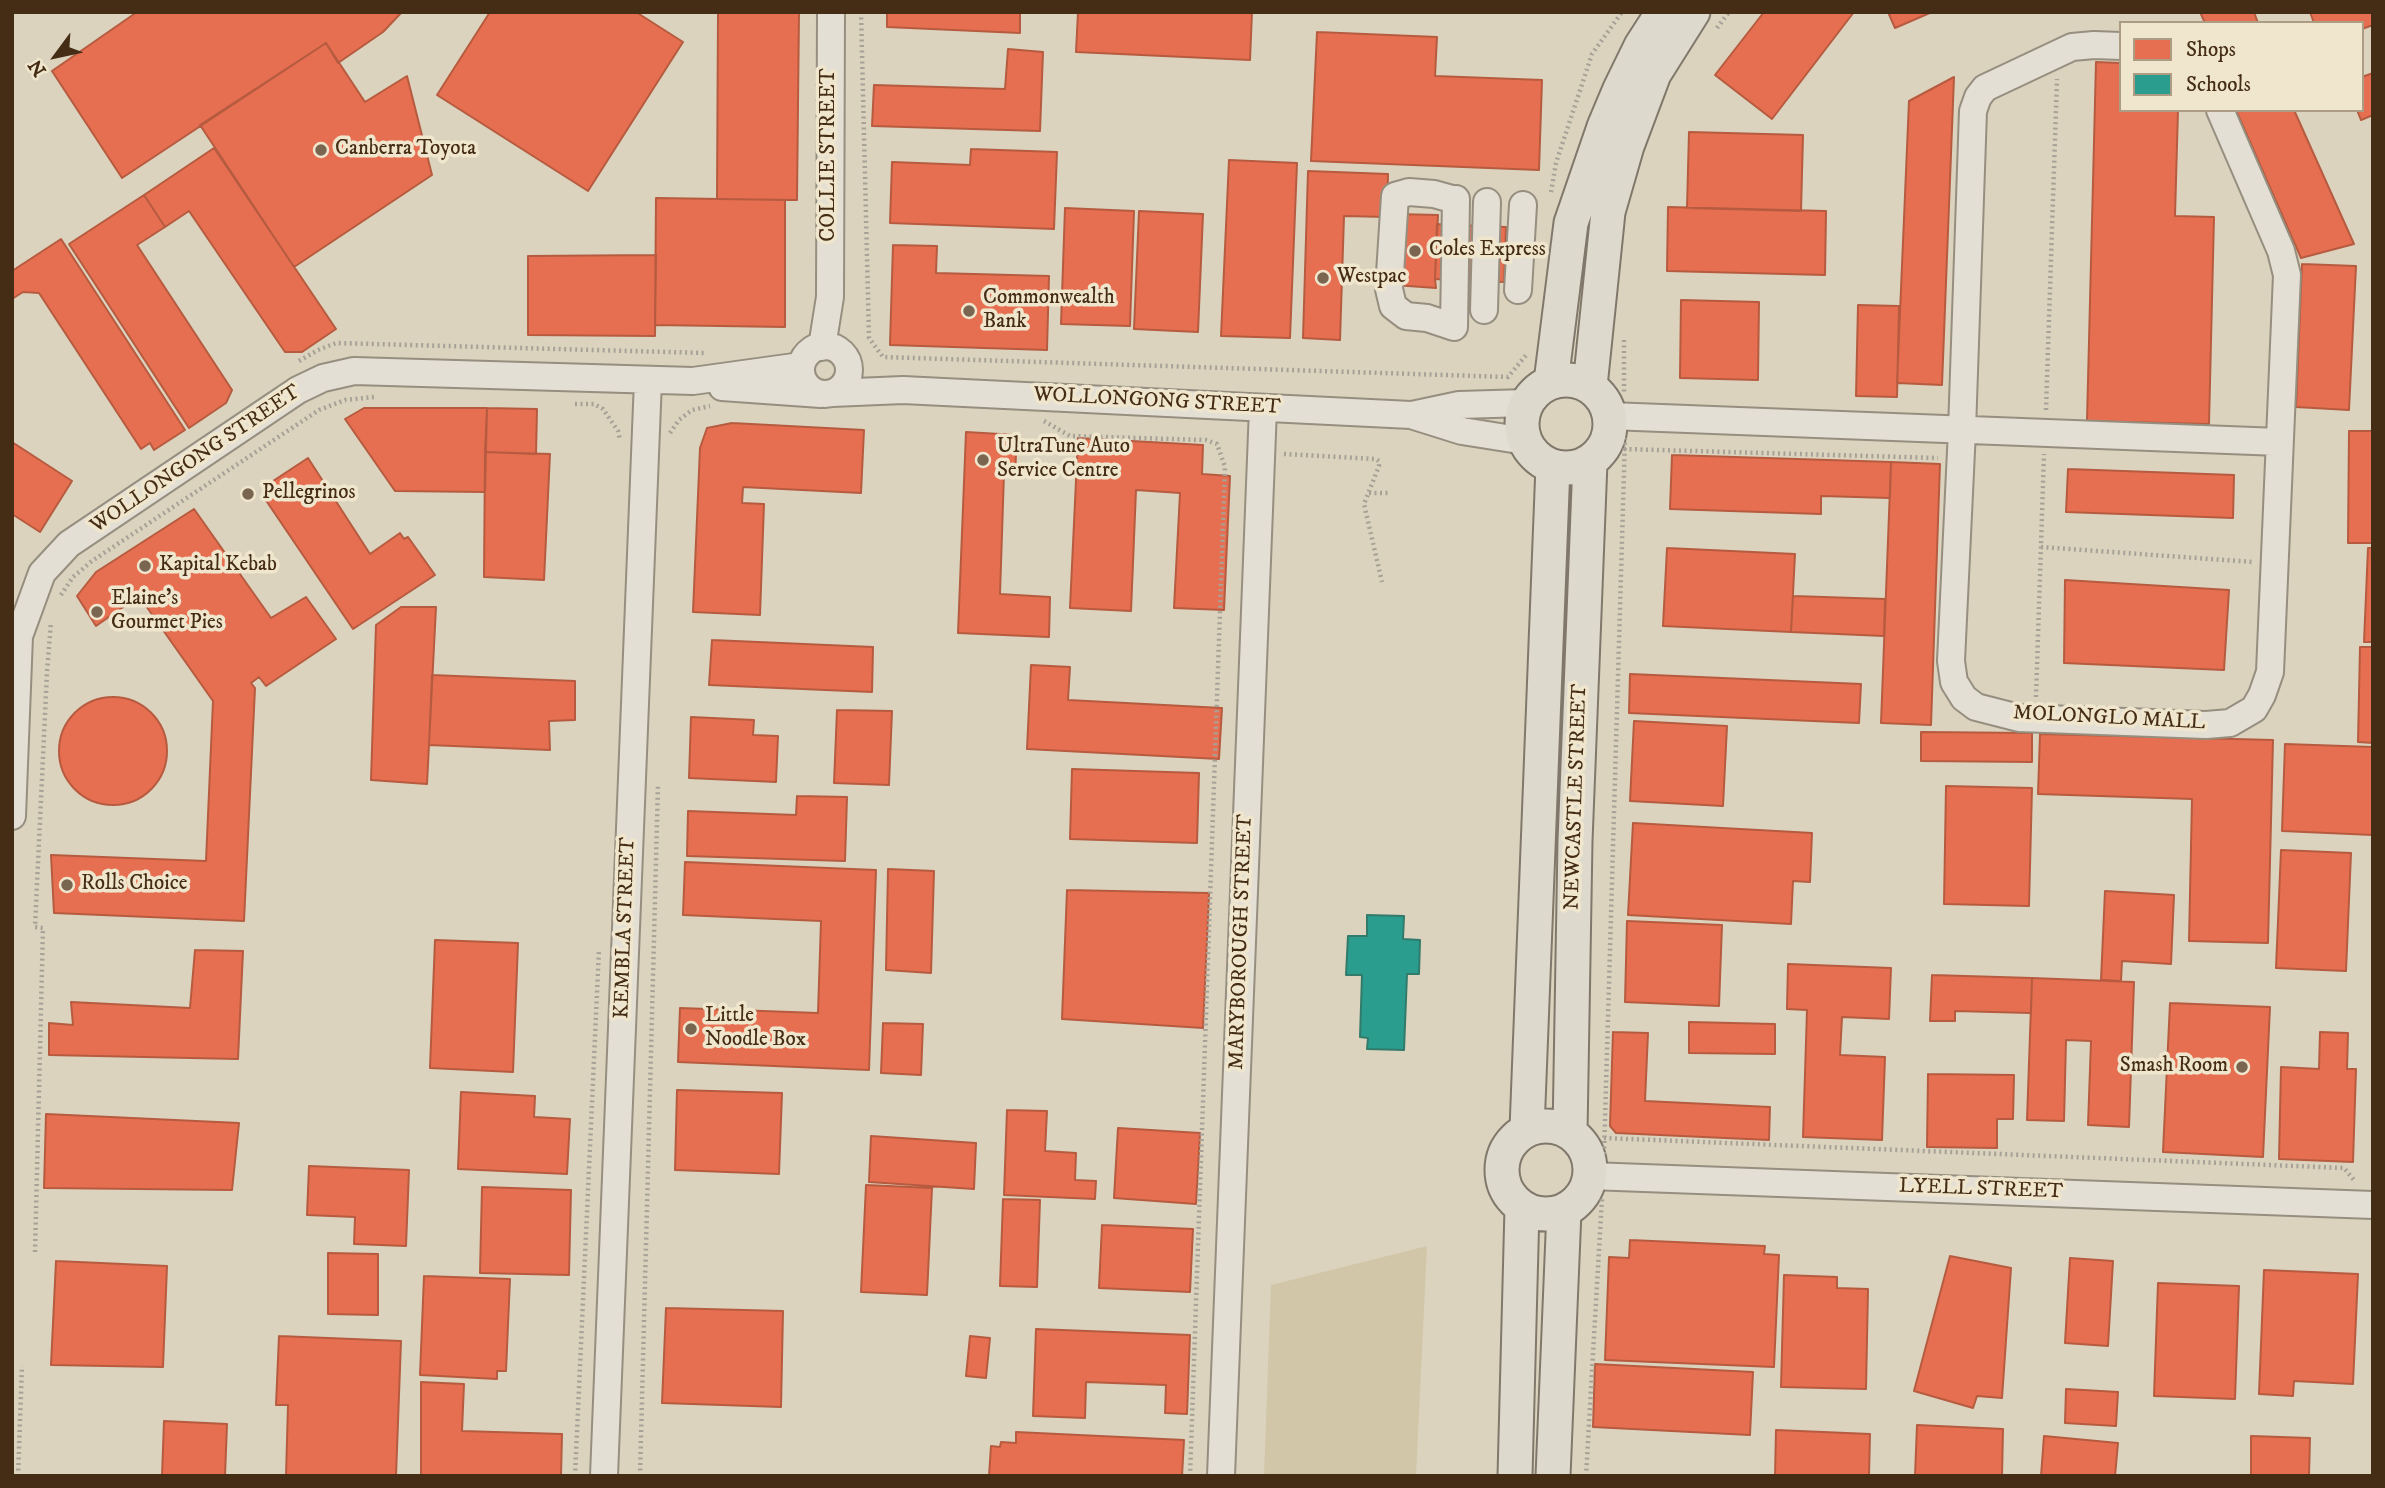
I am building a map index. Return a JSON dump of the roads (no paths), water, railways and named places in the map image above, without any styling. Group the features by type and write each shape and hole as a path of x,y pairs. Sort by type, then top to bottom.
{"main road":[{"path":"1539,392 1564,379 1578,381 1590,386 1618,417 1603,450 1590,462 1572,468 1553,466 1542,461 1525,442 1522,422 1539,392 1571,223 1604,127 1641,46 1663,12"},
{"path":"1590,386 1608,212 1627,146 1654,74 1704,22"},
{"name":"NEWCASTLE STREET","path":"1570,1133 1575,841 1590,462"},
{"name":"NEWCASTLE STREET","path":"1527,1129 1553,466"},
{"path":"1549,1126 1570,1133 1586,1152 1596,1176 1579,1200 1564,1211 1543,1215 1522,1208 1506,1190 1501,1167 1509,1144 1527,1129 1549,1126"},
{"path":"1515,1476 1522,1208"},
{"path":"1553,1476 1564,1211"}],"street":[{"name":"COLLIE STREET","path":"831,12 830,297 837,356"},
{"name":"MOLONGLO MALL","path":"2119,46 2072,47 1985,88 1973,111 1951,661 1954,682 1964,698 1976,707 2019,718 2206,725 2230,723 2254,709 2270,672 2287,275 2281,251 2221,112"},
{"path":"1409,192 1454,199 1454,327 1399,313 1393,306 1389,289 1395,197 1409,192"},
{"path":"1484,310 1487,202"},
{"path":"1518,290 1522,205"},
{"path":"809,352 837,356 848,377 844,385 827,394 813,391 805,383 801,366 809,352"},
{"name":"WOLLONGONG STREET","path":"837,356 903,390"},
{"name":"WOLLONGONG STREET","path":"12,816 19,636 42,573 69,544 299,390 323,378 354,372 693,381 801,366"},
{"name":"KEMBLA STREET","path":"604,1476 648,380"},
{"name":"WOLLONGONG STREET","path":"693,381 733,390 827,394 903,390 1411,415 1539,392"},
{"name":"MARYBOROUGH STREET","path":"1221,1476 1262,408"},
{"name":"WOLLONGONG STREET","path":"1411,415 1462,431 1525,442"},
{"path":"1618,417 2280,442"},
{"name":"LYELL STREET","path":"1596,1176 2366,1196"}],"place":[{"name":"Canberra Toyota","path":"321,150"},
{"name":"Coles Express","path":"1415,251"},
{"name":"Westpac","path":"1323,278"},
{"name":"Commonwealth Bank","path":"969,311"},
{"name":"UltraTune Auto Service Centre","path":"983,460"},
{"name":"Pellegrinos","path":"248,494"},
{"name":"Kapital Kebab","path":"145,566"},
{"name":"Elaine's Gourmet Pies","path":"97,612"},
{"name":"Rolls Choice","path":"67,885"},
{"name":"Little Noodle Box","path":"691,1029"},
{"name":"Smash Room","path":"2242,1067"}]}
